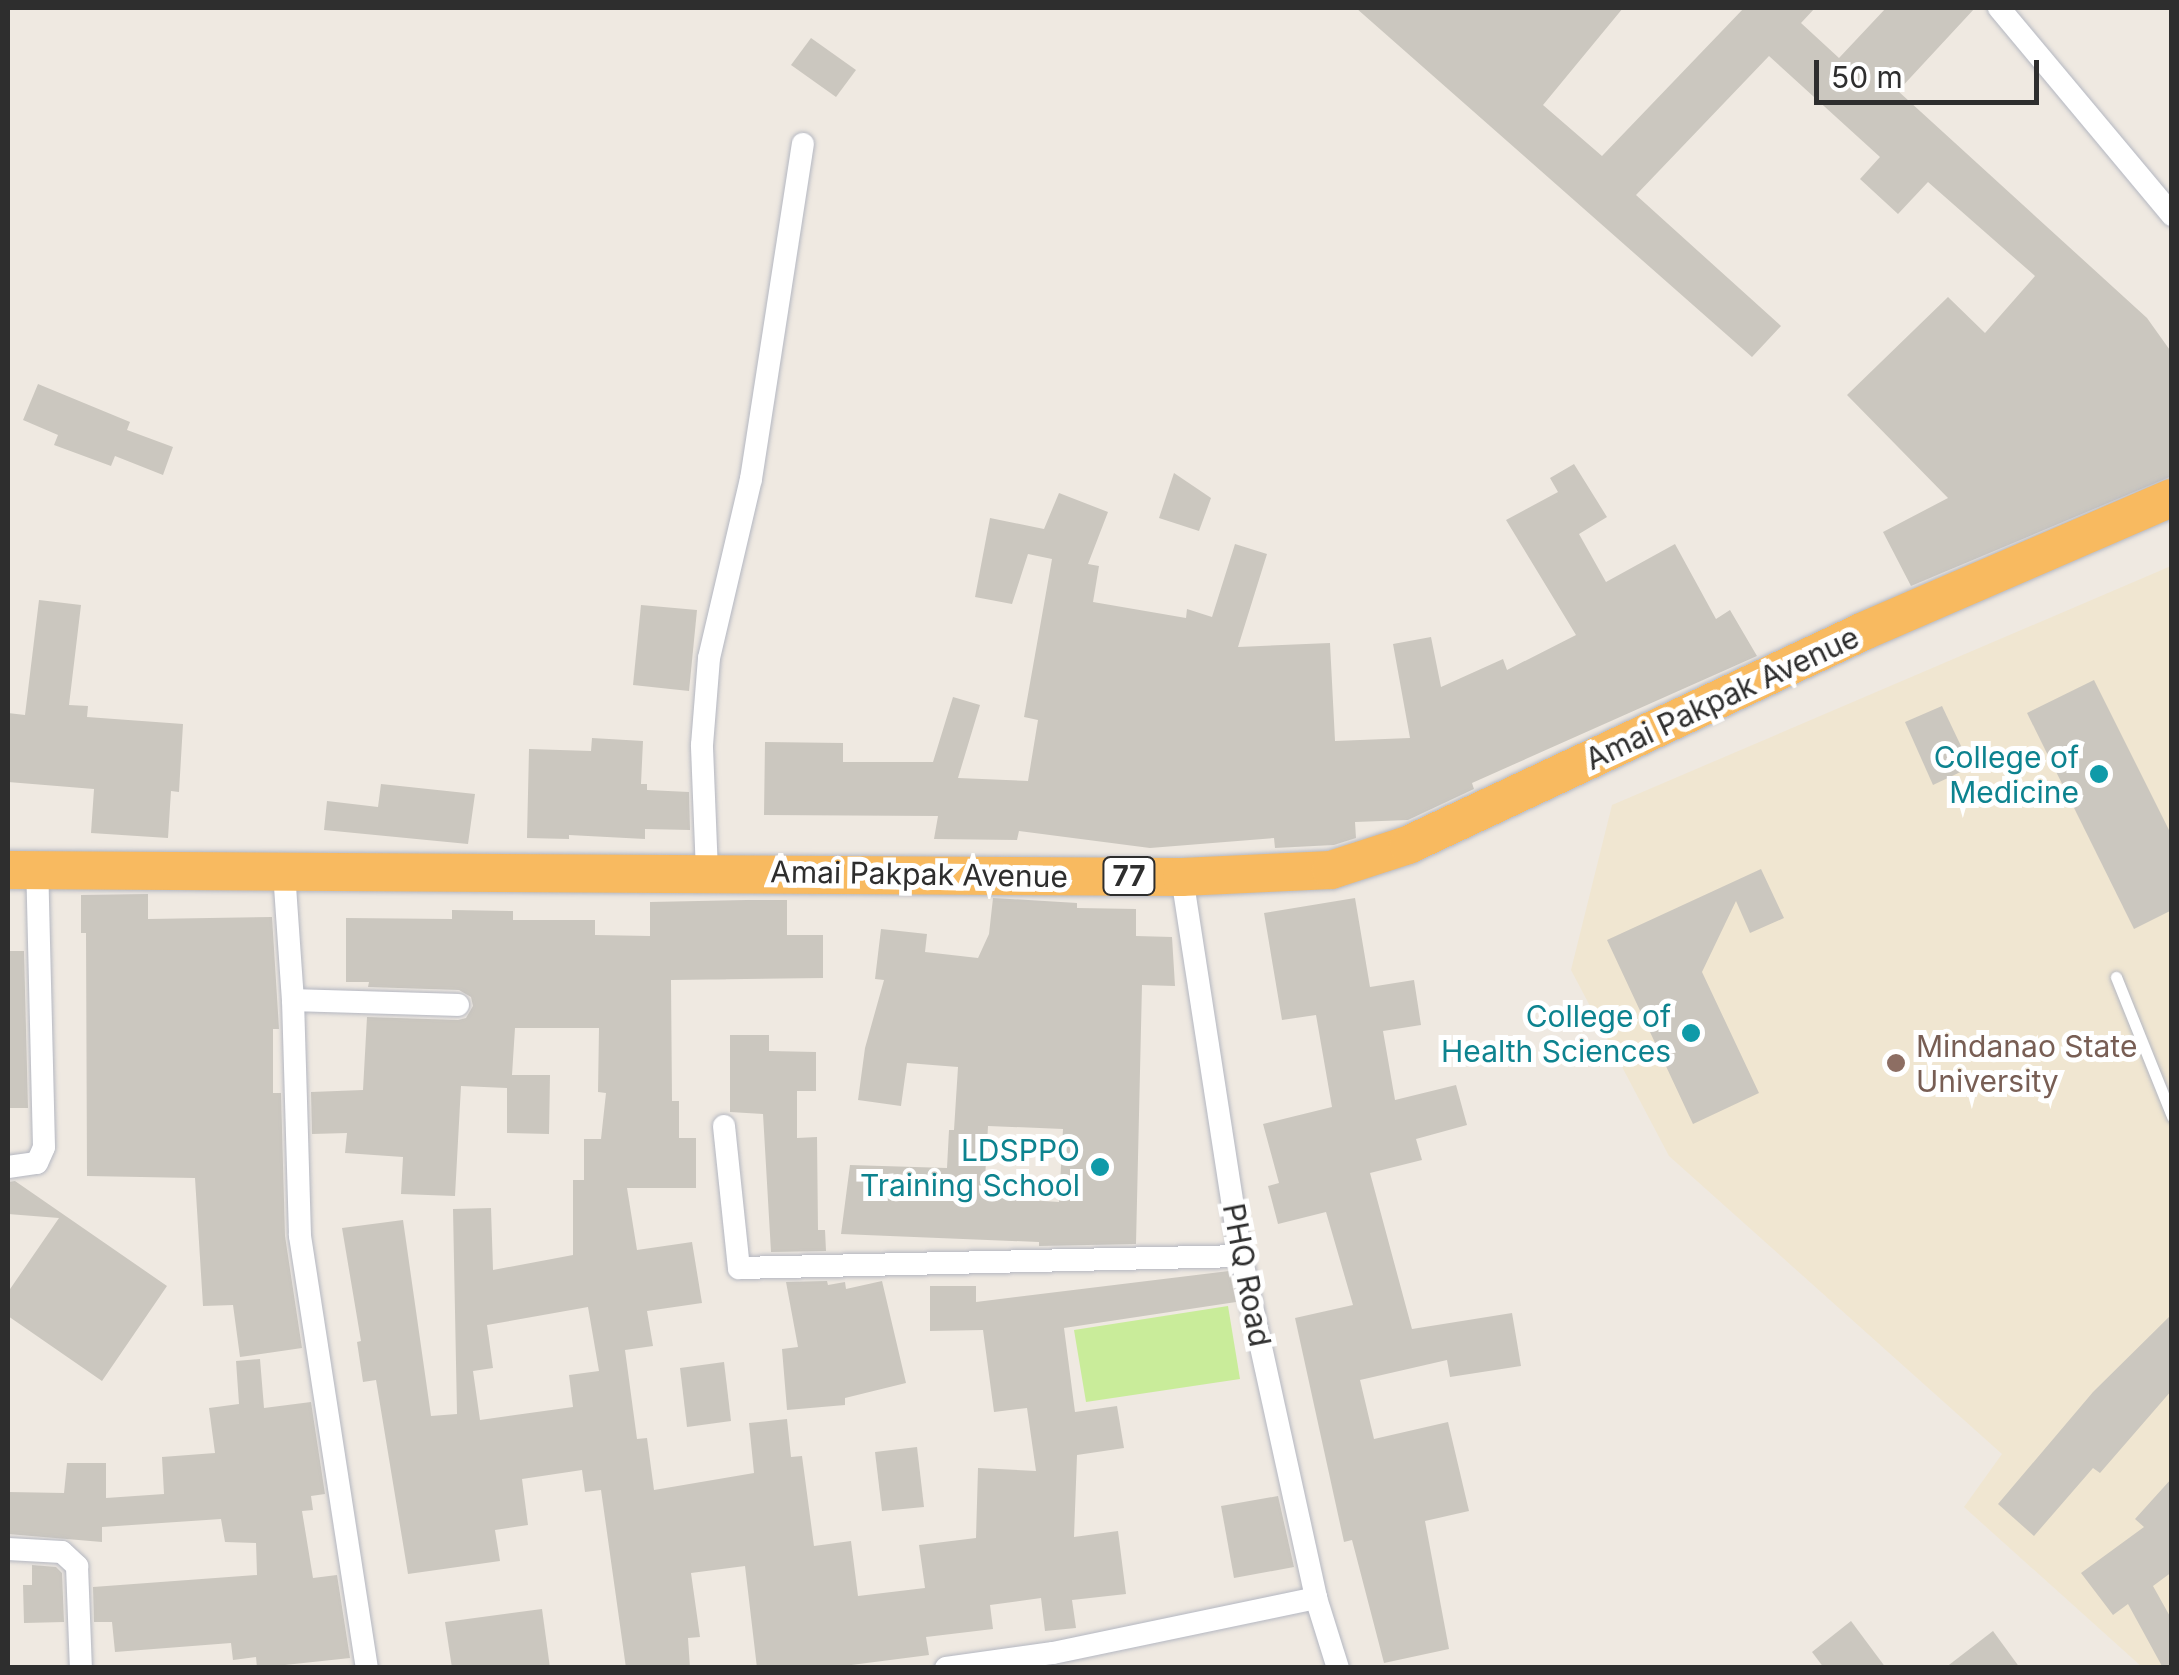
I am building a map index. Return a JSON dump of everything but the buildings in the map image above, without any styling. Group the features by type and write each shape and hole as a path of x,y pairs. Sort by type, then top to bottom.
{"highway":[{"name":"Amai Pakpak Avenue","path":"22,870 1182,877 1330,870 1367,861 1864,631 2169,501"}],"street":[{"path":"1998,8 2172,215"},
{"path":"707,872 702,745 709,658 751,478 802,144"},
{"path":"8,1167 37,1164 44,1147 22,870"},
{"path":"284,872 293,1000 300,1236 367,1668"},
{"name":"PHQ Road","path":"1182,877 1241,1256 1316,1598 1338,1668"},
{"path":"293,1000 458,1005"},
{"path":"724,1126 739,1268 1241,1256"},
{"path":"8,1549 62,1552 77,1566 81,1668"},
{"path":"946,1668 1052,1652 1316,1598"}],"lane":[{"path":"2116,977 2172,1116"}],"shaded area":[{"name":"Mindanao State University","path":"2171,566 2171,1667 2142,1667 1964,1507 2002,1454 1669,1156 1571,970 1612,805"}],"green space":[{"path":"1228,1306 1240,1379 1086,1402 1074,1330"}],"place":[{"name":"College of Medicine","path":"2099,774"},
{"name":"College of Health Sciences","path":"1691,1033"},
{"name":"Mindanao State University","path":"1896,1063"},
{"name":"LDSPPO Training School","path":"1100,1167"}]}
